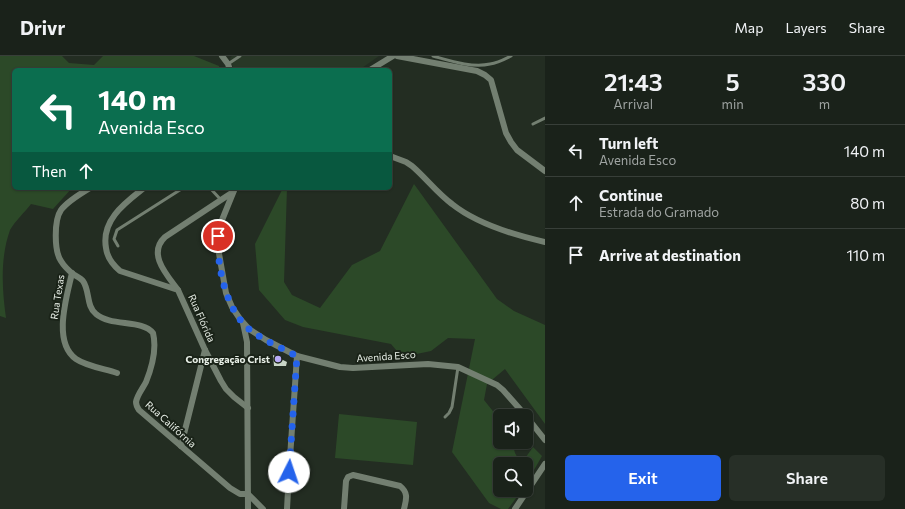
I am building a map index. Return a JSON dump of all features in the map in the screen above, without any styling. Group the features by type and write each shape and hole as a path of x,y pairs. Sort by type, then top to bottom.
{"street":[{"path":"222,56 229,67"},
{"path":"373,68 392,56"},
{"path":"397,56 477,71 485,75 491,80 494,87 506,132 511,142 517,150 545,171"},
{"path":"392,157 412,166 451,203 469,216 485,223 545,242"},
{"name":"Rua Texas","path":"86,190 79,194 61,210 58,216 56,235 57,253 63,264 72,273 62,326 64,338 67,348 77,360 117,373"},
{"name":"Rua Flórida","path":"142,190 129,200 111,219 105,233 104,241 106,252 120,271 178,290 205,350 226,389 248,408"},
{"path":"178,290 159,261 159,244 165,237 234,190"},
{"path":"234,190 220,225 218,248 226,293 232,308 242,322 247,342 248,509"},
{"name":"Rua Califórnia","path":"72,273 83,281 91,309 96,314 103,318 117,322 144,327 153,333 155,348 152,364 146,381 137,398 136,406 139,410 236,492 243,495 248,494"},
{"name":"Avenida Esco","path":"242,322 254,333 297,356 340,367 353,368 428,364 458,367 497,384 520,409"},
{"path":"247,342 254,333"},
{"path":"181,446 205,350"},
{"path":"288,509 297,356"},
{"name":"Avenida Esco","path":"533,425 545,440"},
{"path":"515,509 545,464"},
{"path":"344,509 346,481 348,477 353,475 400,486 404,490 406,496 404,509"},
{"path":"248,494 263,509"}],"lane":[{"path":"229,67 240,56"},
{"path":"433,56 454,62 477,65 490,64 511,56"},
{"path":"533,124 545,118"},
{"path":"118,246 114,239 117,230 180,190"},
{"path":"212,190 221,200"},
{"path":"445,417 450,413 452,407 458,367"}],"shaded area":[{"path":"232,56 379,56 362,68 233,68 230,58"}],"green space":[{"path":"0,56 62,56 69,63 94,65 103,56 194,56 219,66 220,68 12,68 12,190 70,190 53,209 31,204 10,230 3,263 6,318 0,316"},
{"path":"414,184 497,299 514,311 545,325 545,424 505,369 487,384 484,400 493,411 493,449 514,449 517,457 493,457 493,497 517,497 508,509 501,509 489,503 452,452 475,339 448,338 431,351 402,357 391,344 303,327 285,320 259,290 255,244 282,190 287,190 284,282 292,295 320,308 352,265 380,251"},
{"path":"339,414 417,422 413,465 335,458"},
{"path":"533,447 542,456 533,472 533,457 526,457"}],"building":[{"name":"Congregação Crist","path":"273,355 287,362 286,366 274,366"}],"place":[{"name":"Congregação Crist","path":"278,359"}],"route":[{"path":"218,236 218,248 226,293 232,308 249,329 266,340 297,356 289,472"}]}
